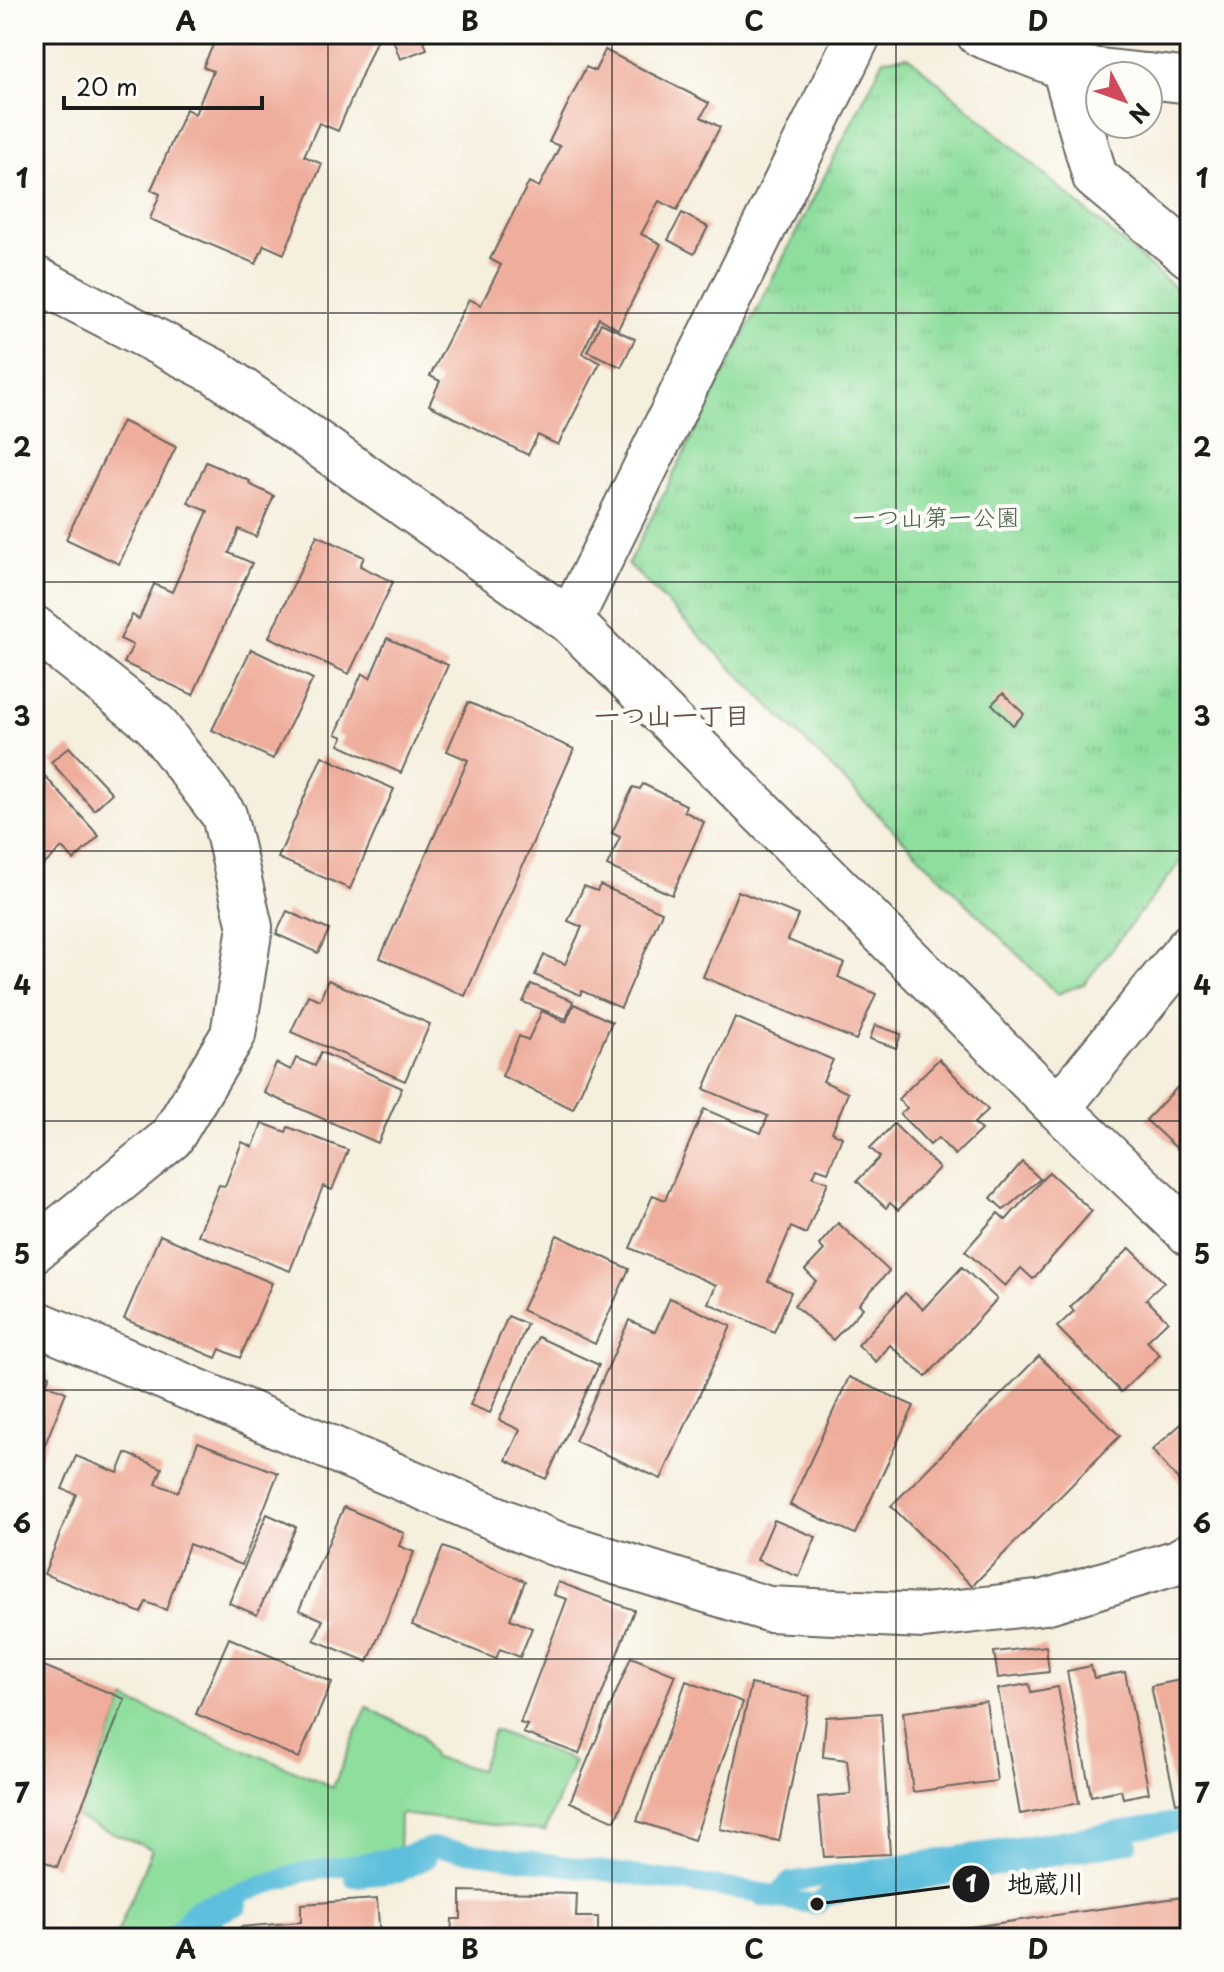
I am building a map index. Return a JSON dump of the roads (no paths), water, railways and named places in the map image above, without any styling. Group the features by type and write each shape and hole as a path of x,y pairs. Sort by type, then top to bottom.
{"street":[{"path":"570,621 859,34"},
{"path":"979,34 1064,67 1084,69"},
{"path":"1064,67 1095,177 1190,256"},
{"path":"1164,78 1190,81"},
{"path":"34,278 216,372 570,621 1058,1108 1190,1234"},
{"path":"34,628 155,724 224,815 250,927 233,1035 171,1138 34,1250"},
{"path":"1058,1108 1190,946"},
{"path":"34,1322 554,1543 768,1609 924,1616 1045,1602 1178,1562 1190,1555"}],"waterway":[{"path":"172,1938 197,1908 304,1872 399,1857 431,1847 777,1895 790,1882 1190,1820"},
{"path":"764,1897 817,1904 827,1896 1128,1843"},
{"path":"354,1877 398,1873 426,1859"},
{"path":"194,1938 218,1914 238,1905"}],"place":[{"name":"地蔵川","path":"817,1904"}],"district":[{"name":"一つ山一丁目","path":"672,714"}],"park label":[{"name":"一つ山第一公園","path":"936,516"}]}
